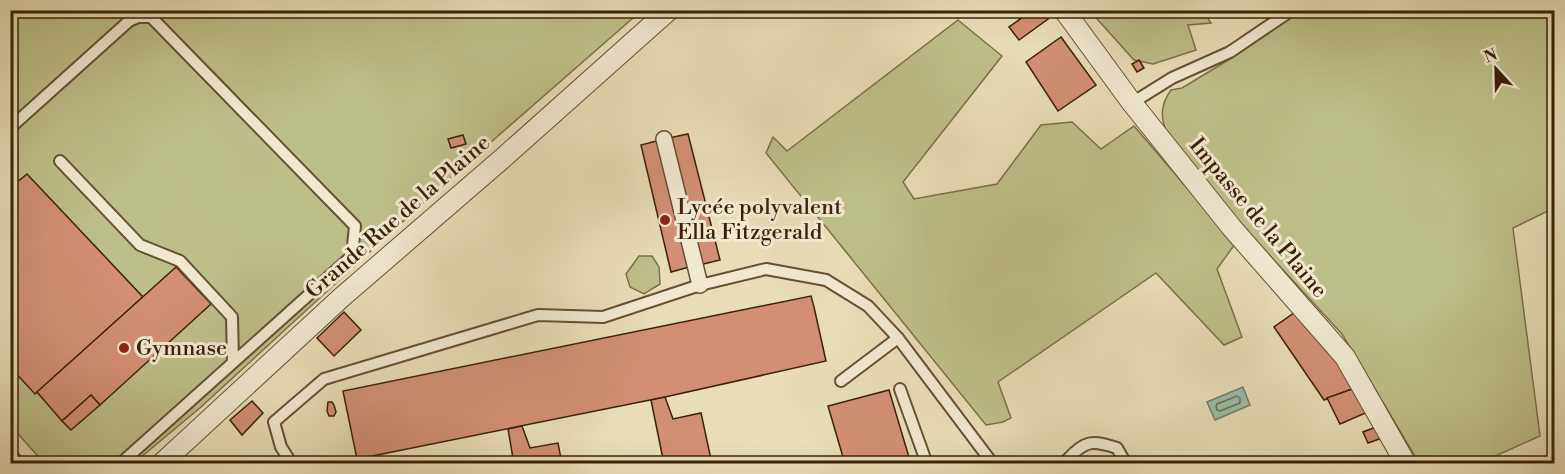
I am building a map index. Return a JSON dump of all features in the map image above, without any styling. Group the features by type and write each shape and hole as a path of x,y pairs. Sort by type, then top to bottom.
{"street":[{"name":"Grande Rue de la Plaine","path":"161,464 342,297 669,10"},
{"name":"Impasse de la Plaine","path":"1064,10 1132,103 1232,228 1345,357 1406,464"},
{"path":"664,139 700,285"}],"lane":[{"path":"1132,103 1172,78 1230,52 1292,10"},
{"path":"10,128 135,14 151,17 354,226 352,256 120,464"},
{"path":"60,161 140,245 180,261 232,317 233,362"},
{"path":"292,464 281,447 274,422 324,379 538,315 603,317 700,285 766,269 826,280 868,306 898,338 993,464"},
{"path":"841,381 898,338"},
{"path":"900,389 927,464"},
{"path":"1067,464 1067,460 1080,446 1099,442 1117,448 1126,464"},
{"path":"10,454 20,464"}],"shaded area":[{"path":"11,11 641,11 458,171 201,407 134,463 44,463 11,426"},
{"path":"1090,11 1209,11 1205,14 1211,23 1188,25 1196,50 1153,64 1134,60"},
{"path":"1301,11 1554,11 1554,208 1513,228 1540,436 1480,463 1419,463 1342,334 1235,218 1168,135 1162,112 1171,90 1182,88 1230,59"},
{"path":"958,20 1002,56 903,182 914,199 997,184 1041,125 1072,122 1101,149 1134,126 1235,244 1217,269 1242,337 1224,345 1156,273 998,382 1011,418 986,425 766,153 773,137 787,151"},
{"path":"639,256 652,256 659,267 660,284 644,294 630,287 626,274"}],"water":[{"path":"1243,387 1250,405 1215,420 1207,402"}],"building":[{"path":"1033,10 1042,10 1048,19 1019,40 1009,27"},
{"path":"1061,37 1096,85 1058,111 1026,62"},
{"path":"1139,60 1144,68 1137,72 1132,64"},
{"path":"688,134 720,260 695,266 664,139"},
{"path":"463,135 466,144 451,148 448,139"},
{"path":"664,139 693,266 671,272 641,145"},
{"path":"27,174 143,297 35,394 10,367 10,188"},
{"name":"Gymnase","path":"176,267 211,304 100,405 91,395 62,421 37,392"},
{"path":"811,296 826,361 665,397 357,459 343,391"},
{"path":"1301,308 1355,388 1324,400 1274,327"},
{"path":"344,312 361,330 334,356 317,338"},
{"path":"1355,388 1368,412 1340,424 1327,398"},
{"path":"889,390 911,464 845,464 828,406"},
{"path":"91,395 100,405 71,430 62,421"},
{"path":"665,397 673,419 701,413 712,464 664,464 651,400"},
{"path":"252,401 263,413 242,435 230,420"},
{"path":"328,402 334,405 336,412 334,416 329,416"},
{"path":"522,426 530,448 558,443 562,464 514,464 508,429"},
{"path":"1376,427 1382,438 1368,443 1363,432"}],"place":[{"name":"Lycée polyvalent Ella Fitzgerald","path":"665,220"},
{"name":"Gymnase","path":"124,348"}]}
